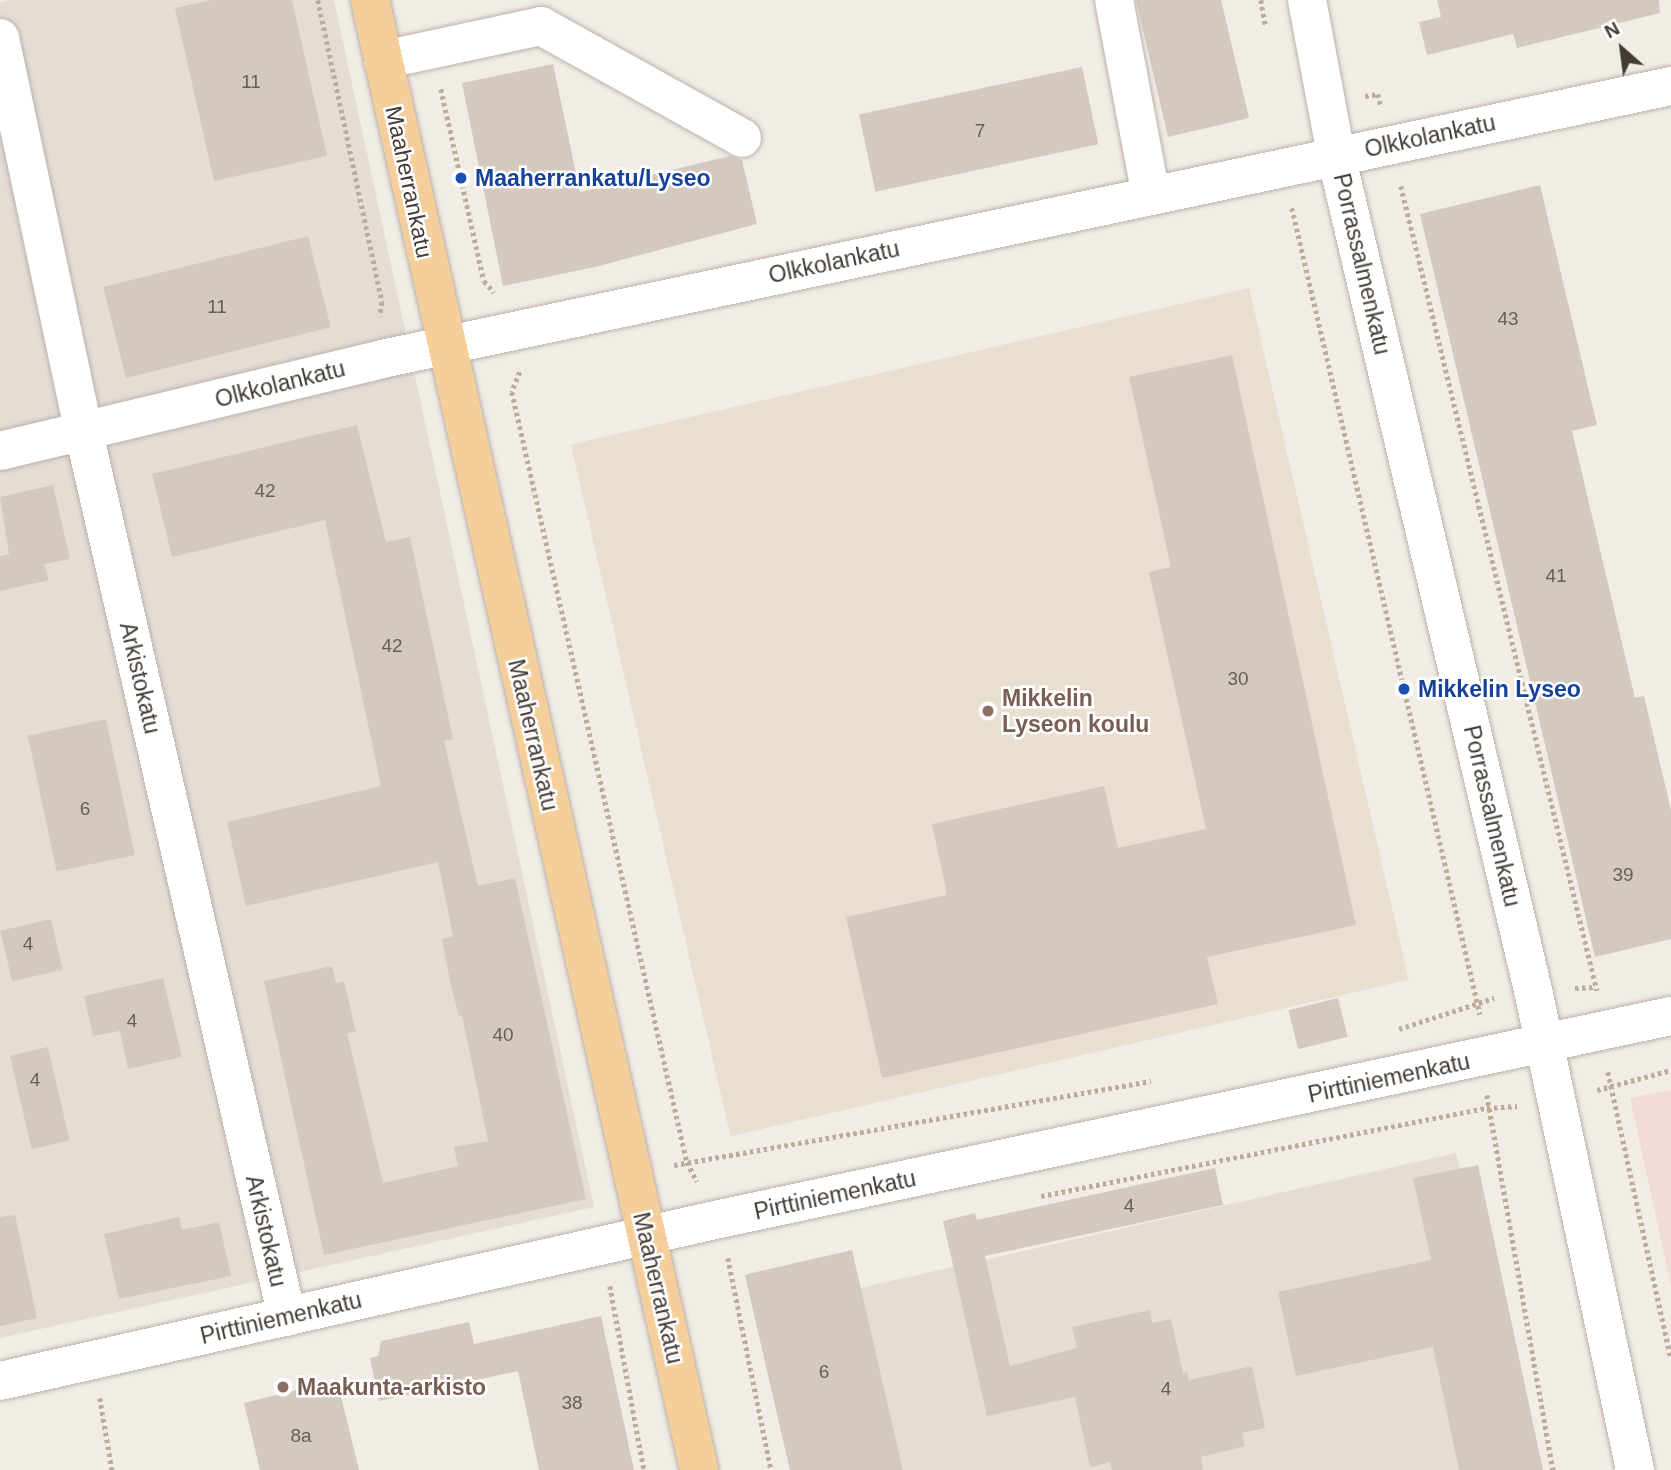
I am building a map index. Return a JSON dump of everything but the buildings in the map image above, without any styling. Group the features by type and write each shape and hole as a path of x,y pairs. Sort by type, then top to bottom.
{"main road":[{"name":"Maaherrankatu","path":"370,0 445,346 699,1470"}],"street":[{"path":"1114,0 1151,195"},
{"name":"Porrassalmenkatu","path":"1307,0 1336,155 1544,1044 1635,1470"},
{"path":"383,60 541,26 742,138"},
{"name":"Arkistokatu","path":"0,38 84,433 287,1317"},
{"name":"Olkkolankatu","path":"0,451 84,433 382,359 1671,86"},
{"name":"Pirttiniemenkatu","path":"0,1381 715,1220 1671,1016"}],"path":[{"path":"318,0 382,302 378,327 382,359"},
{"path":"433,49 484,281 504,302 511,332 521,376 512,392 687,1163 715,1220 728,1259 771,1470"},
{"path":"1402,192 1597,987 1600,1031 1671,1358"},
{"path":"1293,215 1478,1001 1487,1057 1487,1108 1553,1470"},
{"path":"1026,1199 1487,1108 1555,1104 1611,1085 1671,1070"},
{"path":"716,1261 741,1256"},
{"path":"598,1291 654,1275"},
{"path":"88,1399 111,1394"},
{"path":"100,1396 112,1470"}],"shaded area":[{"path":"334,0 594,1207 0,1338 0,2"},
{"name":"Mikkelin Lyseon koulu","path":"1249,288 1409,980 731,1136 571,445"},
{"path":"1671,1090 1671,1285 1630,1098"},
{"path":"1456,1153 1527,1470 813,1470 776,1307"}],"place":[{"name":"Maaherrankatu/Lyseo","path":"461,178"},
{"name":"Mikkelin Lyseo","path":"1404,689"},
{"name":"Mikkelin Lyseon koulu","path":"988,711"},
{"name":"Maakunta-arkisto","path":"283,1387"}]}
